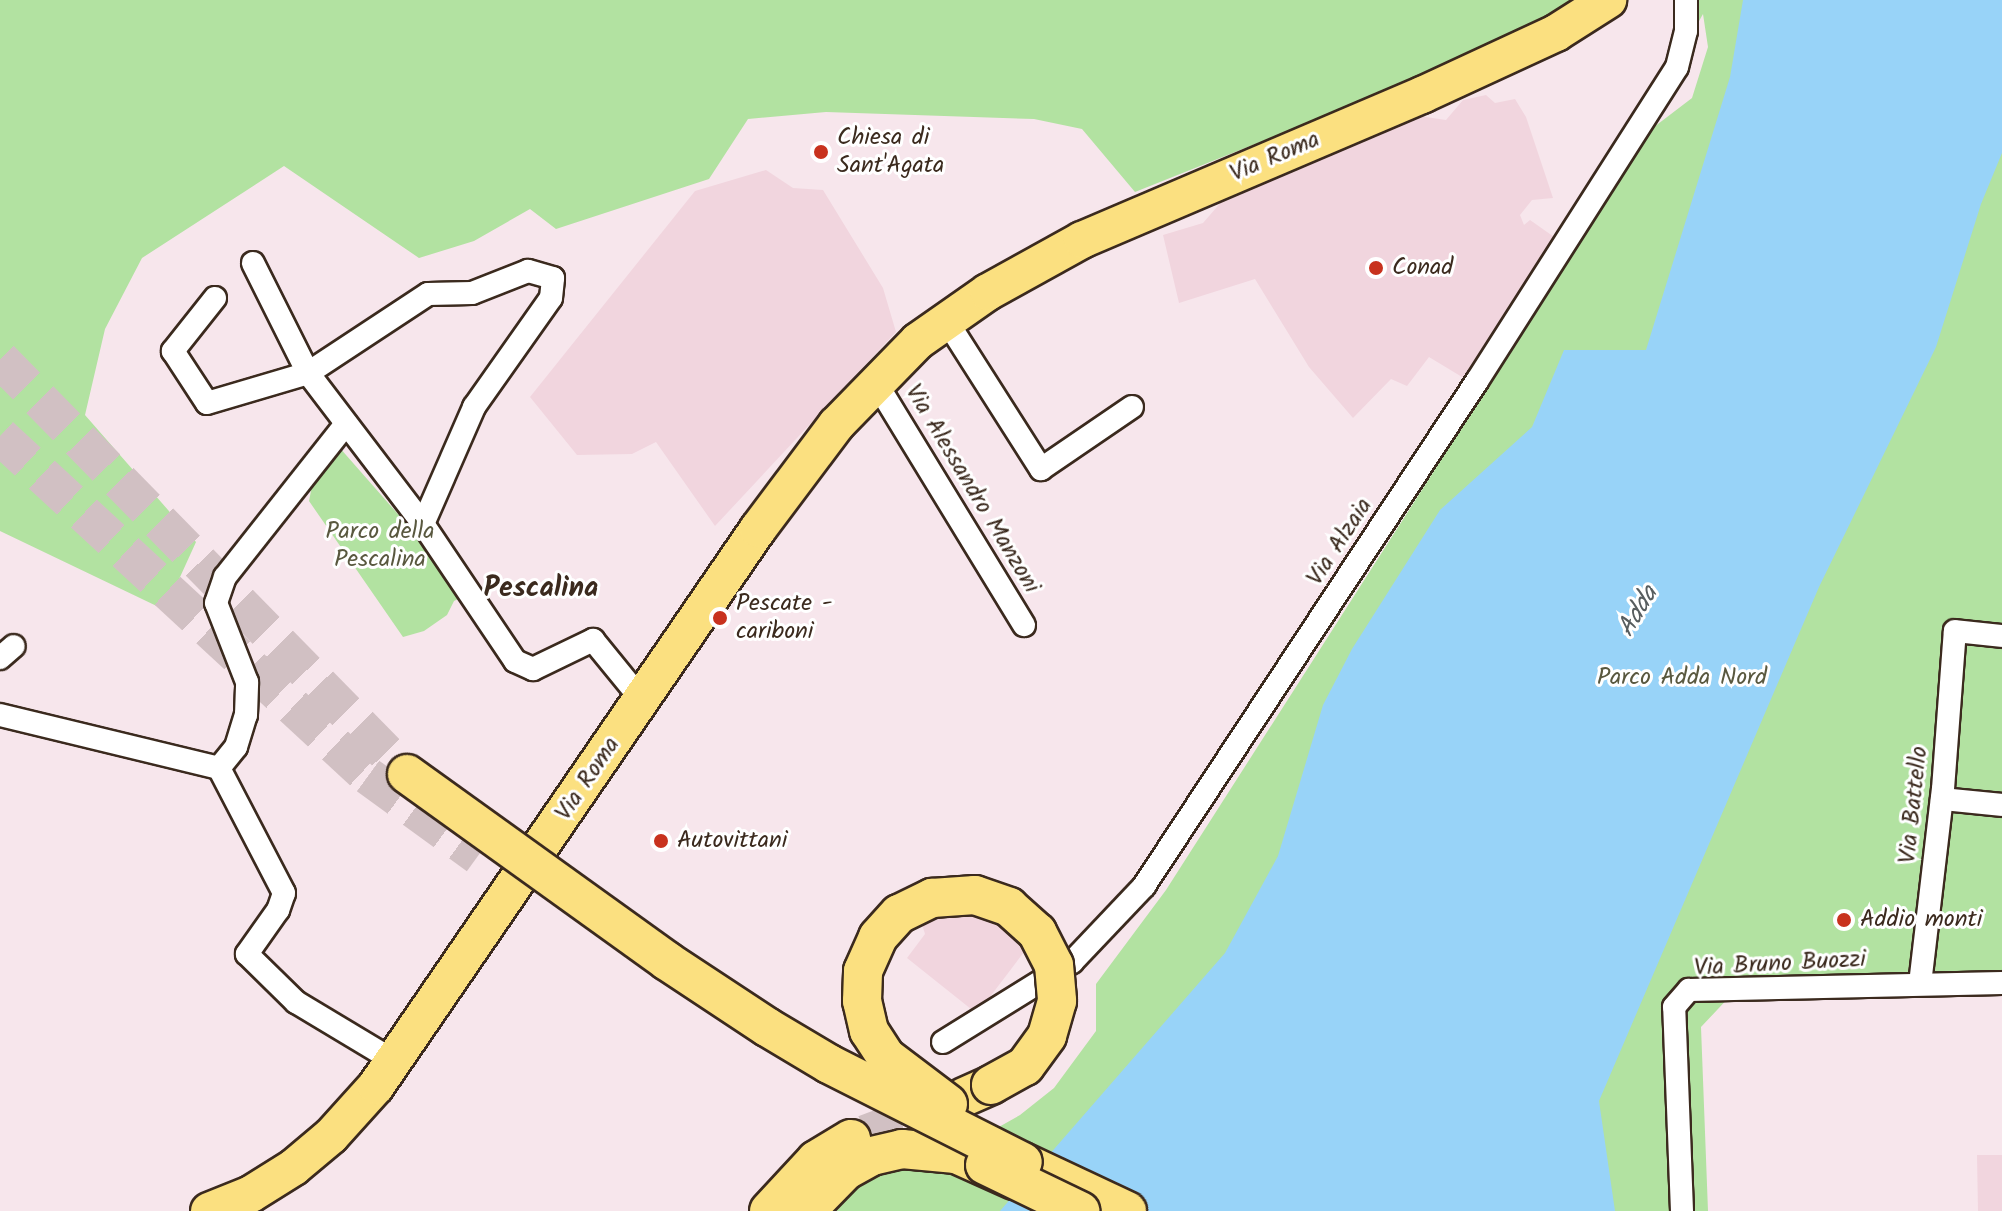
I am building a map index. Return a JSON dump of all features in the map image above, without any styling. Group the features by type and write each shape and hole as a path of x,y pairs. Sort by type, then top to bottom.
{"highway":[{"path":"407,774 667,961 767,1027 841,1070 1127,1211"},
{"path":"478,856 794,1068 1080,1211"},
{"path":"978,1091 1025,1066 1047,1036 1058,995 1050,953 1033,927 998,902 962,894 920,902 890,922 872,947 861,989 867,1025 890,1061 1023,1162"},
{"path":"769,1211 816,1160 865,1134"},
{"path":"817,1199 845,1171 872,1156 902,1149 925,1148 963,1156 1080,1211"}],"main road":[{"name":"Via Roma","path":"209,1211 266,1186 307,1158 344,1124 394,1061 807,462 875,381 918,341 946,320 1073,245 1422,95 1556,33 1608,0"}],"street":[{"name":"Via Alzaia","path":"943,1042 1072,962 1144,886 1477,381 1677,67 1686,31 1686,0"},
{"path":"253,263 308,373 423,524 515,661 533,669 593,640 642,700"},
{"path":"215,298 173,351 207,403 308,373 428,294 472,293 528,271 553,278 551,298 474,407 423,524"},
{"path":"946,320 1041,469 1132,407"},
{"name":"Via Alessandro Manzoni","path":"875,381 1024,625"},
{"path":"219,768 236,747 246,715 247,682 216,603 225,577 346,424"},
{"name":"Via Battello","path":"1920,984 1942,799 1955,631 2002,636"},
{"path":"0,715 219,768 284,893 278,910 247,954 296,1002 394,1061"},
{"path":"1942,799 2002,805"},
{"name":"Via Bruno Buozzi","path":"1682,1211 1674,1007 1689,990 2002,983"}],"shaded area":[{"path":"1486,95 1495,103 1515,99 1526,117 1553,198 1532,200 1520,215 1524,225 1530,220 1557,239 1472,383 1429,357 1407,386 1391,379 1353,418 1309,367 1255,279 1179,303 1163,235 1203,223 1223,200 1419,116 1446,120 1463,100"},
{"path":"766,170 793,188 823,190 883,288 896,332 715,526 656,442 632,454 577,455 530,397 695,191"},
{"path":"914,898 1046,923 983,1006 971,1009 907,958 925,934"},
{"path":"1977,1155 2002,1155 2002,1211 1978,1211"}],"green space":[{"path":"0,0 1579,0 1415,80 1135,192 1082,129 1034,119 826,112 748,119 709,179 556,229 530,209 474,241 419,258 284,166 142,258 105,329 85,415 196,542 165,610 0,531"},
{"name":"Parco Adda Nord","path":"1696,0 2002,0 2002,984 1734,992 1701,1027 1708,1211 821,1211 889,1161 949,1155 1020,1115 1054,1088 1096,1031 1096,984 1166,890 1654,127 1692,98 1708,47 1703,14 1694,30"},
{"name":"Parco della Pescalina","path":"339,447 404,521 460,598 454,601 447,615 424,631 403,637 309,501 313,481"}],"water":[{"name":"Parco Adda Nord","path":"1743,0 2002,0 2002,153 1981,204 1936,347 1819,587 1599,1101 1615,1211 1000,1211 1225,953 1278,856 1323,705 1352,649 1440,510 1532,427 1564,350 1646,350 1730,77"}],"tunnel":[{"path":"0,359 407,774"},
{"path":"0,436 368,776 478,856"},
{"path":"865,1134 950,1102"}],"place":[{"name":"Chiesa di Sant'Agata","path":"821,152"},
{"name":"Conad","path":"1376,268"},
{"name":"Pescate - cariboni","path":"720,618"},
{"name":"Autovittani","path":"661,841"},
{"name":"Addio monti","path":"1844,920"}],"district":[{"name":"Pescalina","path":"541,589"}],"water label":[{"name":"Adda","path":"1639,612"}]}
